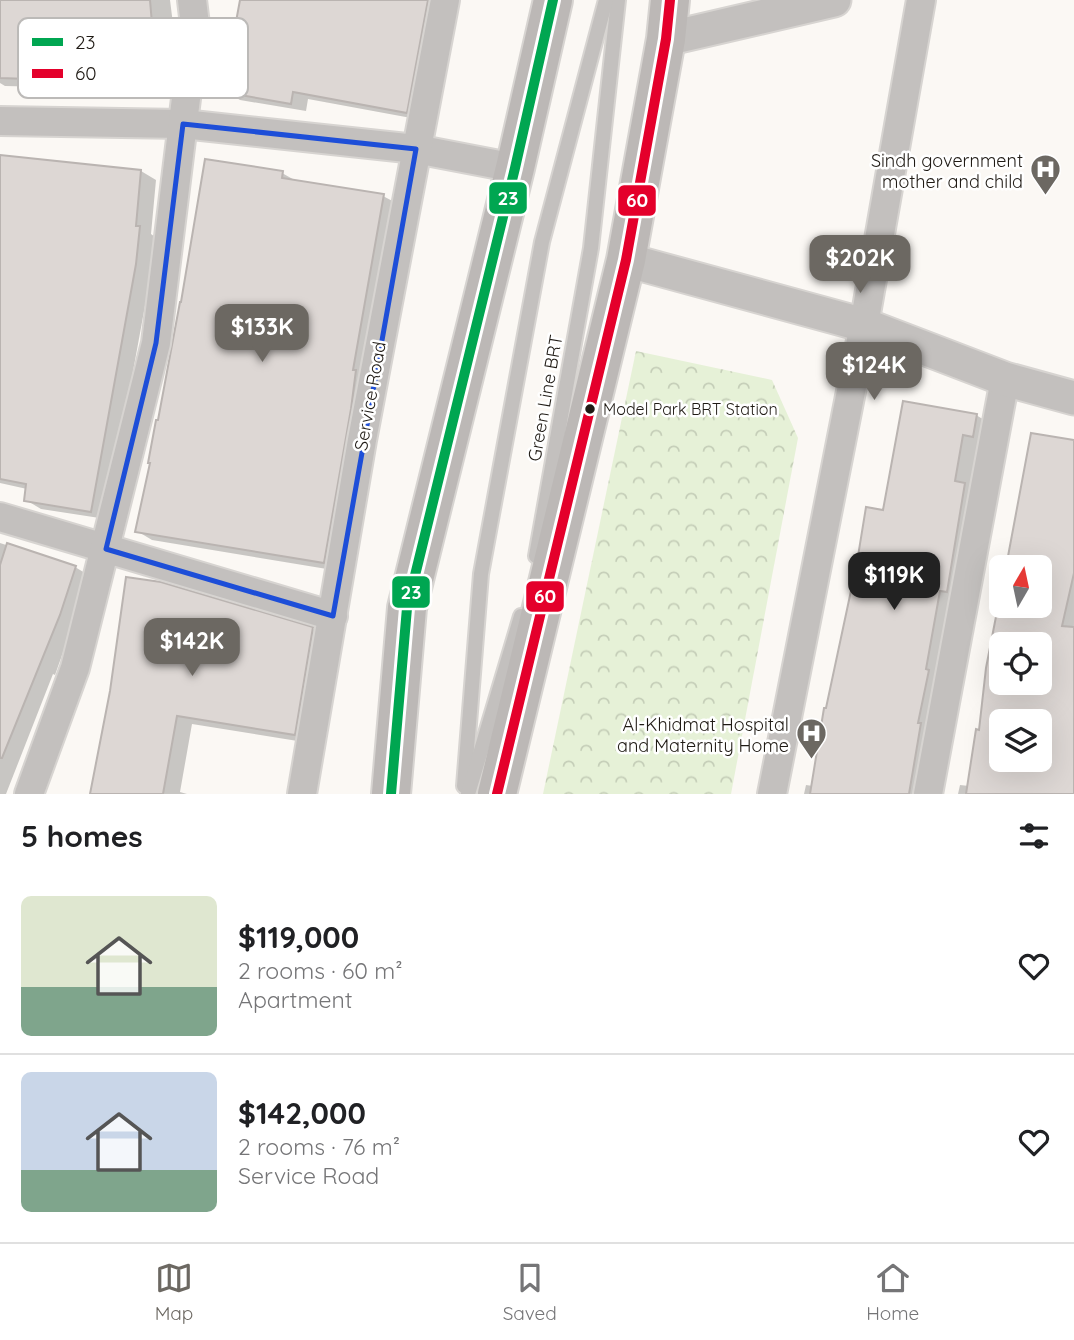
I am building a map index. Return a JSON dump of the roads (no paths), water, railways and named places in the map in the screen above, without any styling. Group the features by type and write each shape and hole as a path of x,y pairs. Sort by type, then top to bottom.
{"main road":[{"path":"391,794 407,608 515,168 553,0"},
{"path":"497,794 626,260 666,38 670,0"}],"street":[{"name":"Service Road","path":"302,794 362,440 445,0"},
{"path":"666,38 834,0"},
{"path":"772,794 864,325 921,0"},
{"path":"29,794 75,668 156,344 186,98"},
{"path":"0,121 183,124 416,149 515,168"},
{"path":"626,260 864,325 1005,379 1074,398"},
{"path":"928,794 1005,379"},
{"path":"0,517 333,617"}],"lane":[{"name":"Green Line BRT","path":"466,794 481,574 542,242 606,0"},
{"name":"Green Line BRT","path":"533,570 591,248 618,0"},
{"name":"Green Line BRT","path":"466,794 527,597"}],"place":[{"name":"Sindh government mother and child","path":"1046,197"},
{"name":"Model Park BRT Station","path":"590,409"},
{"name":"Al-Khidmat Hospital and Maternity Home","path":"812,761"}]}
